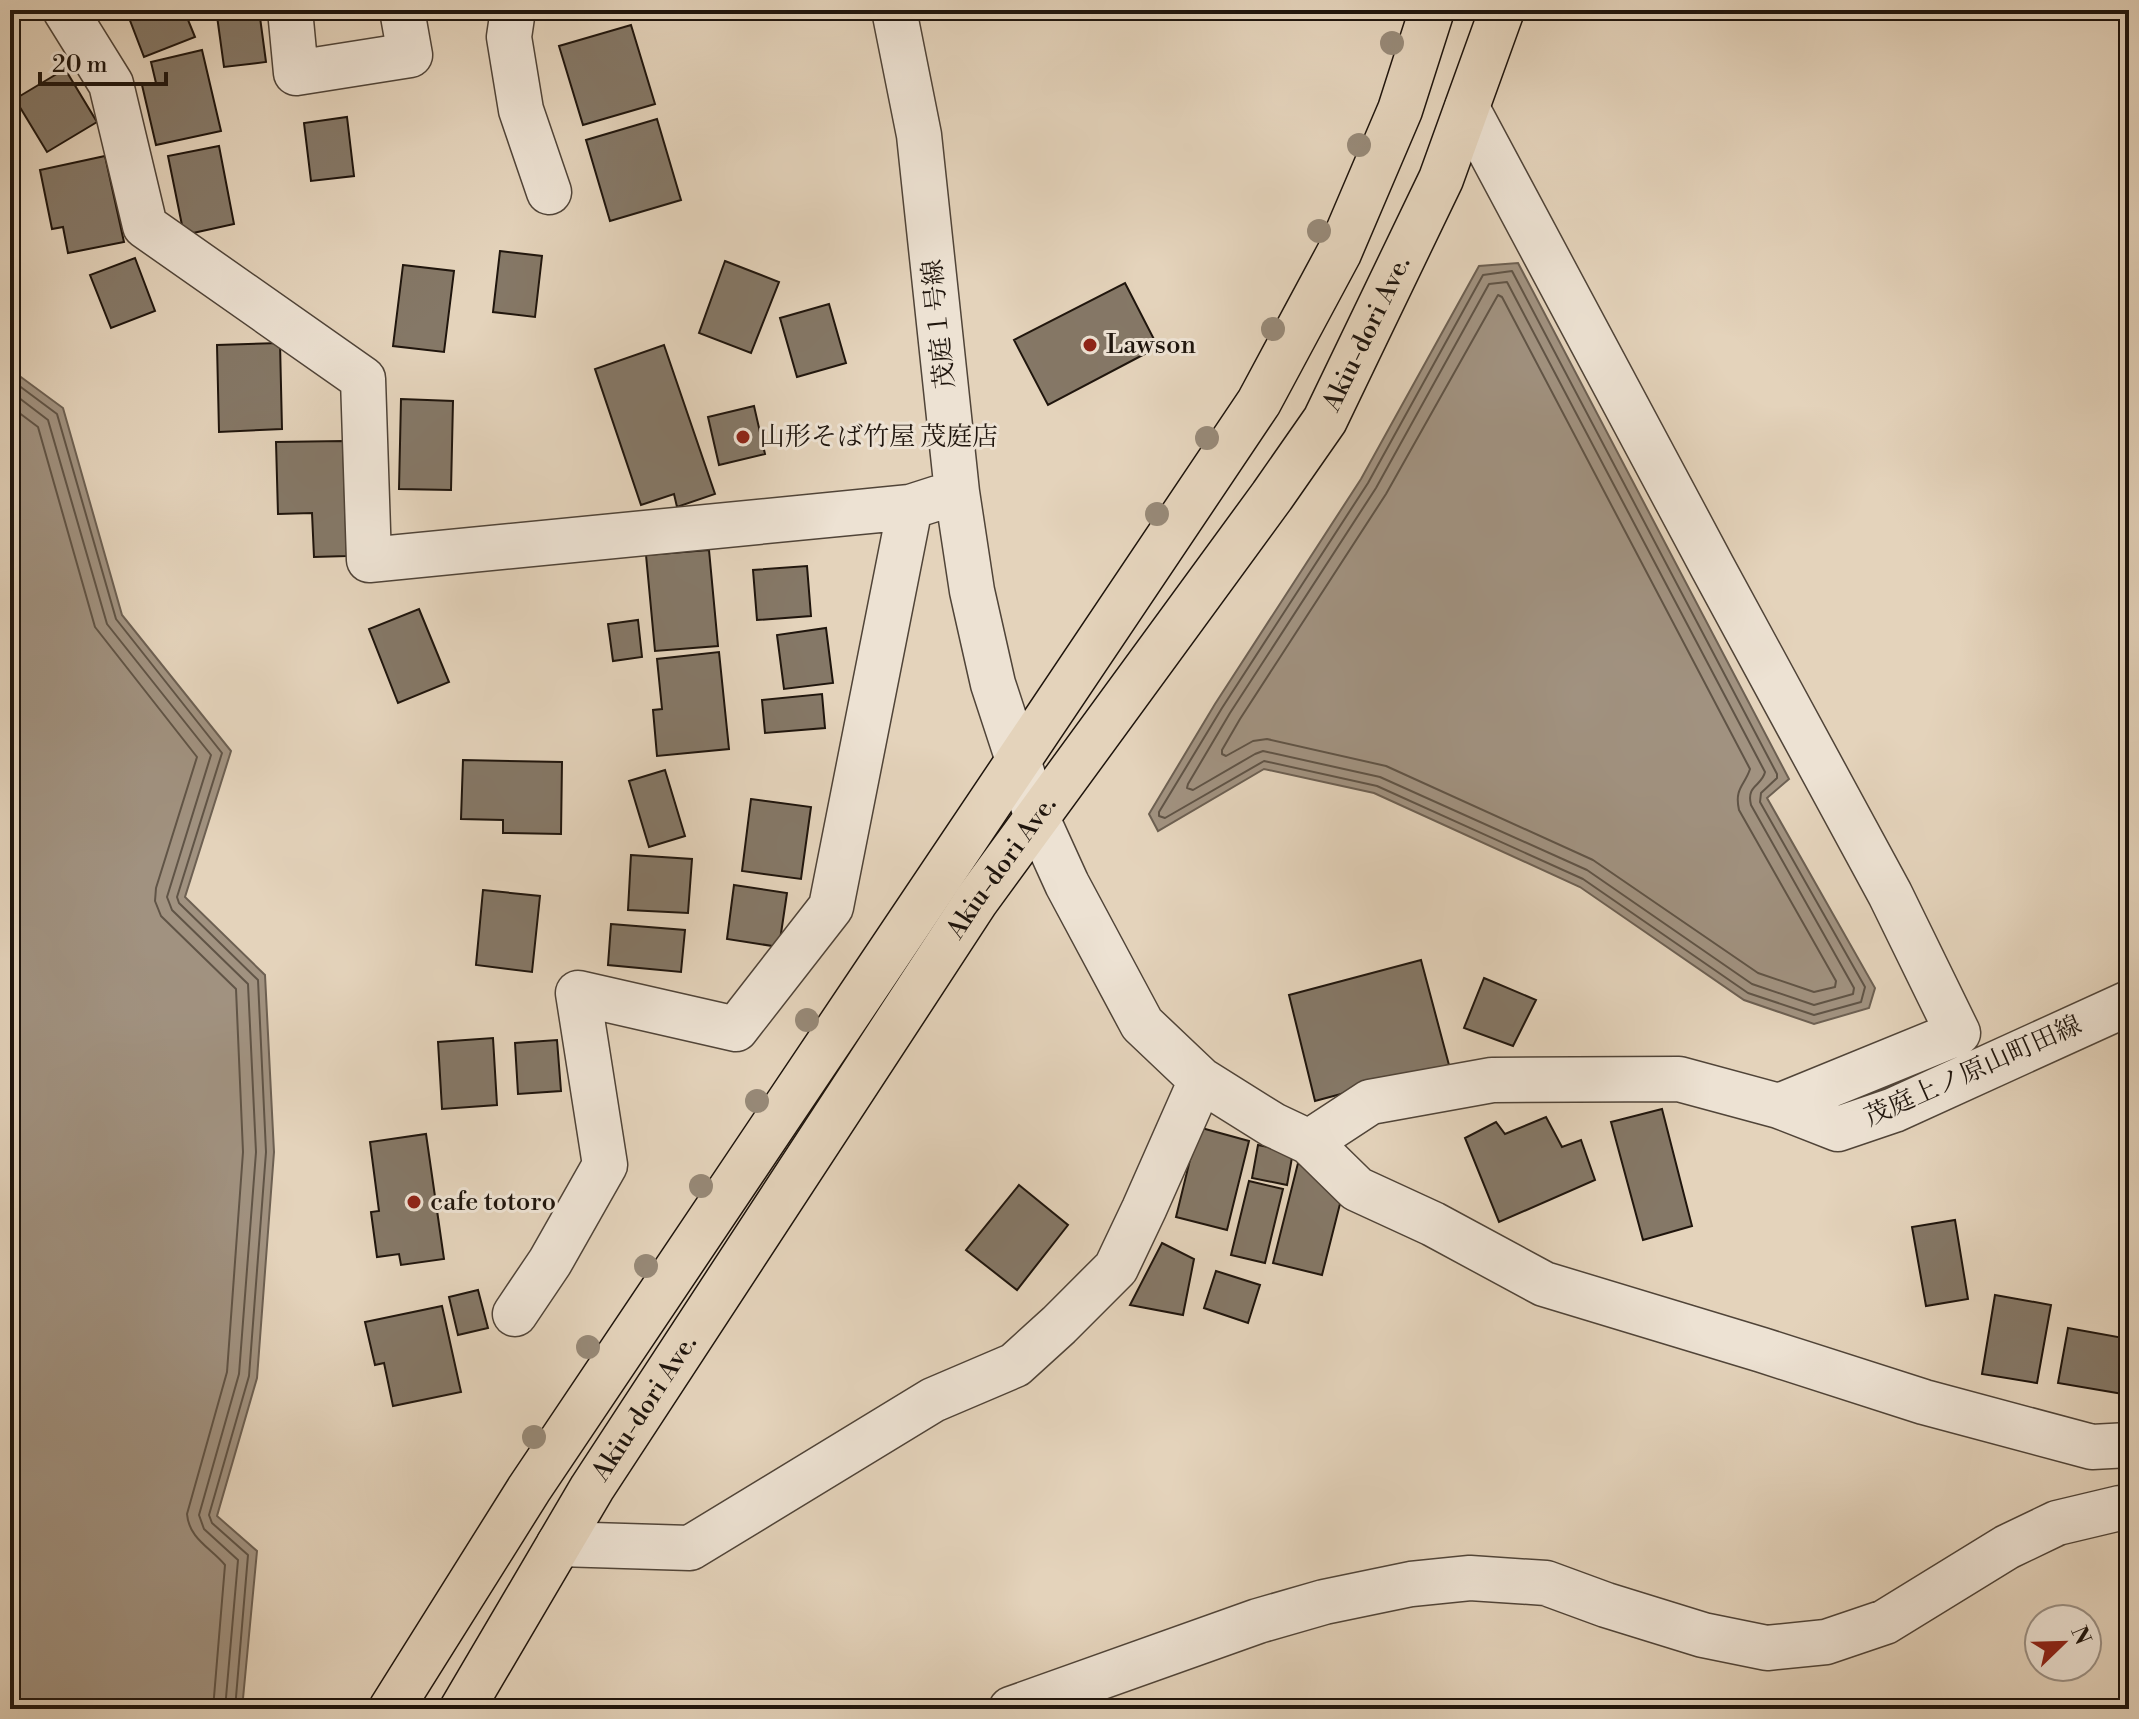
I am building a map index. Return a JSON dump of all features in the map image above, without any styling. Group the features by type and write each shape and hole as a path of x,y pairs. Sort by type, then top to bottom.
{"highway":[{"name":"Akiu-dori Ave.","path":"391,1709 529,1489 1259,402 1339,253 1400,110 1432,10"},
{"name":"Akiu-dori Ave.","path":"462,1709 592,1488 976,901 1325,420 1441,179 1502,10"}],"street":[{"path":"65,10 111,84 145,226 363,379 369,560 910,507 957,492"},
{"path":"290,10 296,73 410,55 402,10"},
{"path":"513,10 509,37 521,110 549,192"},
{"name":"茂庭１号線","path":"894,10 919,135 957,492 972,591 993,684 1037,818 1067,884 1142,1024 1201,1080 1273,1125 1309,1142 1357,1189 1433,1224 1544,1284 1924,1402 2092,1447 2129,1445"},
{"path":"1467,108 1882,881 1958,1033 1779,1106"},
{"path":"515,1314 550,1262 605,1165 578,993 736,1029 831,907 910,507"},
{"name":"茂庭上ノ原山町田線","path":"1309,1142 1370,1102 1492,1080 1679,1079 1779,1106 1838,1129 1894,1110 2129,1003"},
{"path":"559,1544 690,1548 933,1400 1015,1365 1116,1268 1201,1080"},
{"path":"1011,1709 1258,1621 1411,1584 1470,1578 1546,1583 1703,1635 1767,1648 1826,1642 1885,1622 2007,1547 2057,1523 2129,1508"}],"water":[{"path":"1518,263 1789,779 1767,798 1875,988 1869,1008 1814,1024 1744,1000 1580,887 1374,793 1264,769 1158,831 1149,814 1215,704 1361,479 1479,266"},
{"path":"10,369 63,408 122,615 231,751 185,897 265,975 274,1152 257,1378 217,1516 257,1551 242,1709 10,1709"}],"building":[{"path":"126,10 184,10 195,37 144,57"},
{"path":"259,10 266,62 224,67 217,16"},
{"path":"631,25 655,104 583,125 559,46"},
{"path":"202,50 221,131 156,145 142,85 156,83 151,62"},
{"path":"65,69 97,122 47,152 15,99"},
{"path":"347,117 354,176 311,181 304,123"},
{"path":"657,119 681,200 610,221 586,140"},
{"path":"219,146 234,224 184,235 168,156"},
{"path":"105,156 124,242 68,253 63,227 52,229 40,170"},
{"path":"500,251 542,256 535,317 493,312"},
{"path":"135,258 155,311 111,328 90,275"},
{"path":"725,261 779,282 751,353 699,333"},
{"path":"403,265 454,271 444,352 393,346"},
{"path":"1125,283 1158,347 1048,405 1014,340"},
{"path":"829,304 846,363 797,377 780,318"},
{"path":"280,343 282,429 219,432 217,345"},
{"path":"664,345 715,494 677,507 674,494 641,505 595,369"},
{"path":"401,399 453,401 451,490 399,489"},
{"path":"754,406 765,454 719,465 708,417"},
{"path":"343,441 347,556 314,557 312,513 278,514 276,442"},
{"path":"709,550 718,646 655,651 646,555"},
{"path":"807,566 811,616 757,620 753,570"},
{"path":"419,609 449,682 398,703 369,629"},
{"path":"638,620 642,657 613,661 608,624"},
{"path":"826,628 833,683 784,689 777,635"},
{"path":"719,652 729,749 657,756 653,710 662,709 657,659"},
{"path":"822,694 825,728 765,733 762,700"},
{"path":"463,760 562,762 561,834 503,833 503,820 461,819"},
{"path":"665,770 685,836 649,847 629,781"},
{"path":"751,799 811,807 801,879 742,871"},
{"path":"631,855 692,859 688,913 628,910"},
{"path":"734,885 787,893 779,947 727,939"},
{"path":"483,890 540,896 532,972 476,965"},
{"path":"611,924 685,930 681,972 608,965"},
{"path":"1421,960 1449,1065 1315,1101 1289,995"},
{"path":"1484,978 1536,1000 1513,1046 1464,1028"},
{"path":"493,1038 497,1105 442,1109 438,1042"},
{"path":"557,1040 561,1091 518,1094 515,1043"},
{"path":"1662,1109 1692,1226 1643,1240 1611,1122"},
{"path":"1546,1117 1562,1147 1581,1140 1595,1180 1499,1222 1465,1138 1496,1122 1505,1134"},
{"path":"1198,1127 1249,1141 1227,1230 1176,1217"},
{"path":"426,1134 444,1259 401,1265 399,1254 377,1257 371,1212 379,1211 370,1142"},
{"path":"1258,1145 1293,1152 1287,1185 1252,1178"},
{"path":"1298,1163 1343,1192 1322,1275 1273,1263"},
{"path":"1249,1181 1283,1189 1265,1263 1231,1255"},
{"path":"1019,1185 1068,1225 1017,1290 966,1250"},
{"path":"1955,1220 1968,1299 1926,1306 1912,1227"},
{"path":"1162,1243 1194,1259 1183,1315 1130,1305"},
{"path":"1216,1271 1260,1285 1248,1323 1204,1308"},
{"path":"478,1290 488,1328 458,1335 449,1297"},
{"path":"1995,1295 2051,1305 2037,1383 1982,1374"},
{"path":"442,1306 461,1392 393,1406 384,1363 375,1365 365,1322"},
{"path":"2068,1328 2129,1339 2129,1395 2058,1383"}],"place":[{"name":"Lawson","path":"1090,345"},
{"name":"山形そば竹屋 茂庭店","path":"743,437"},
{"name":"cafe totoro","path":"414,1202"}]}
